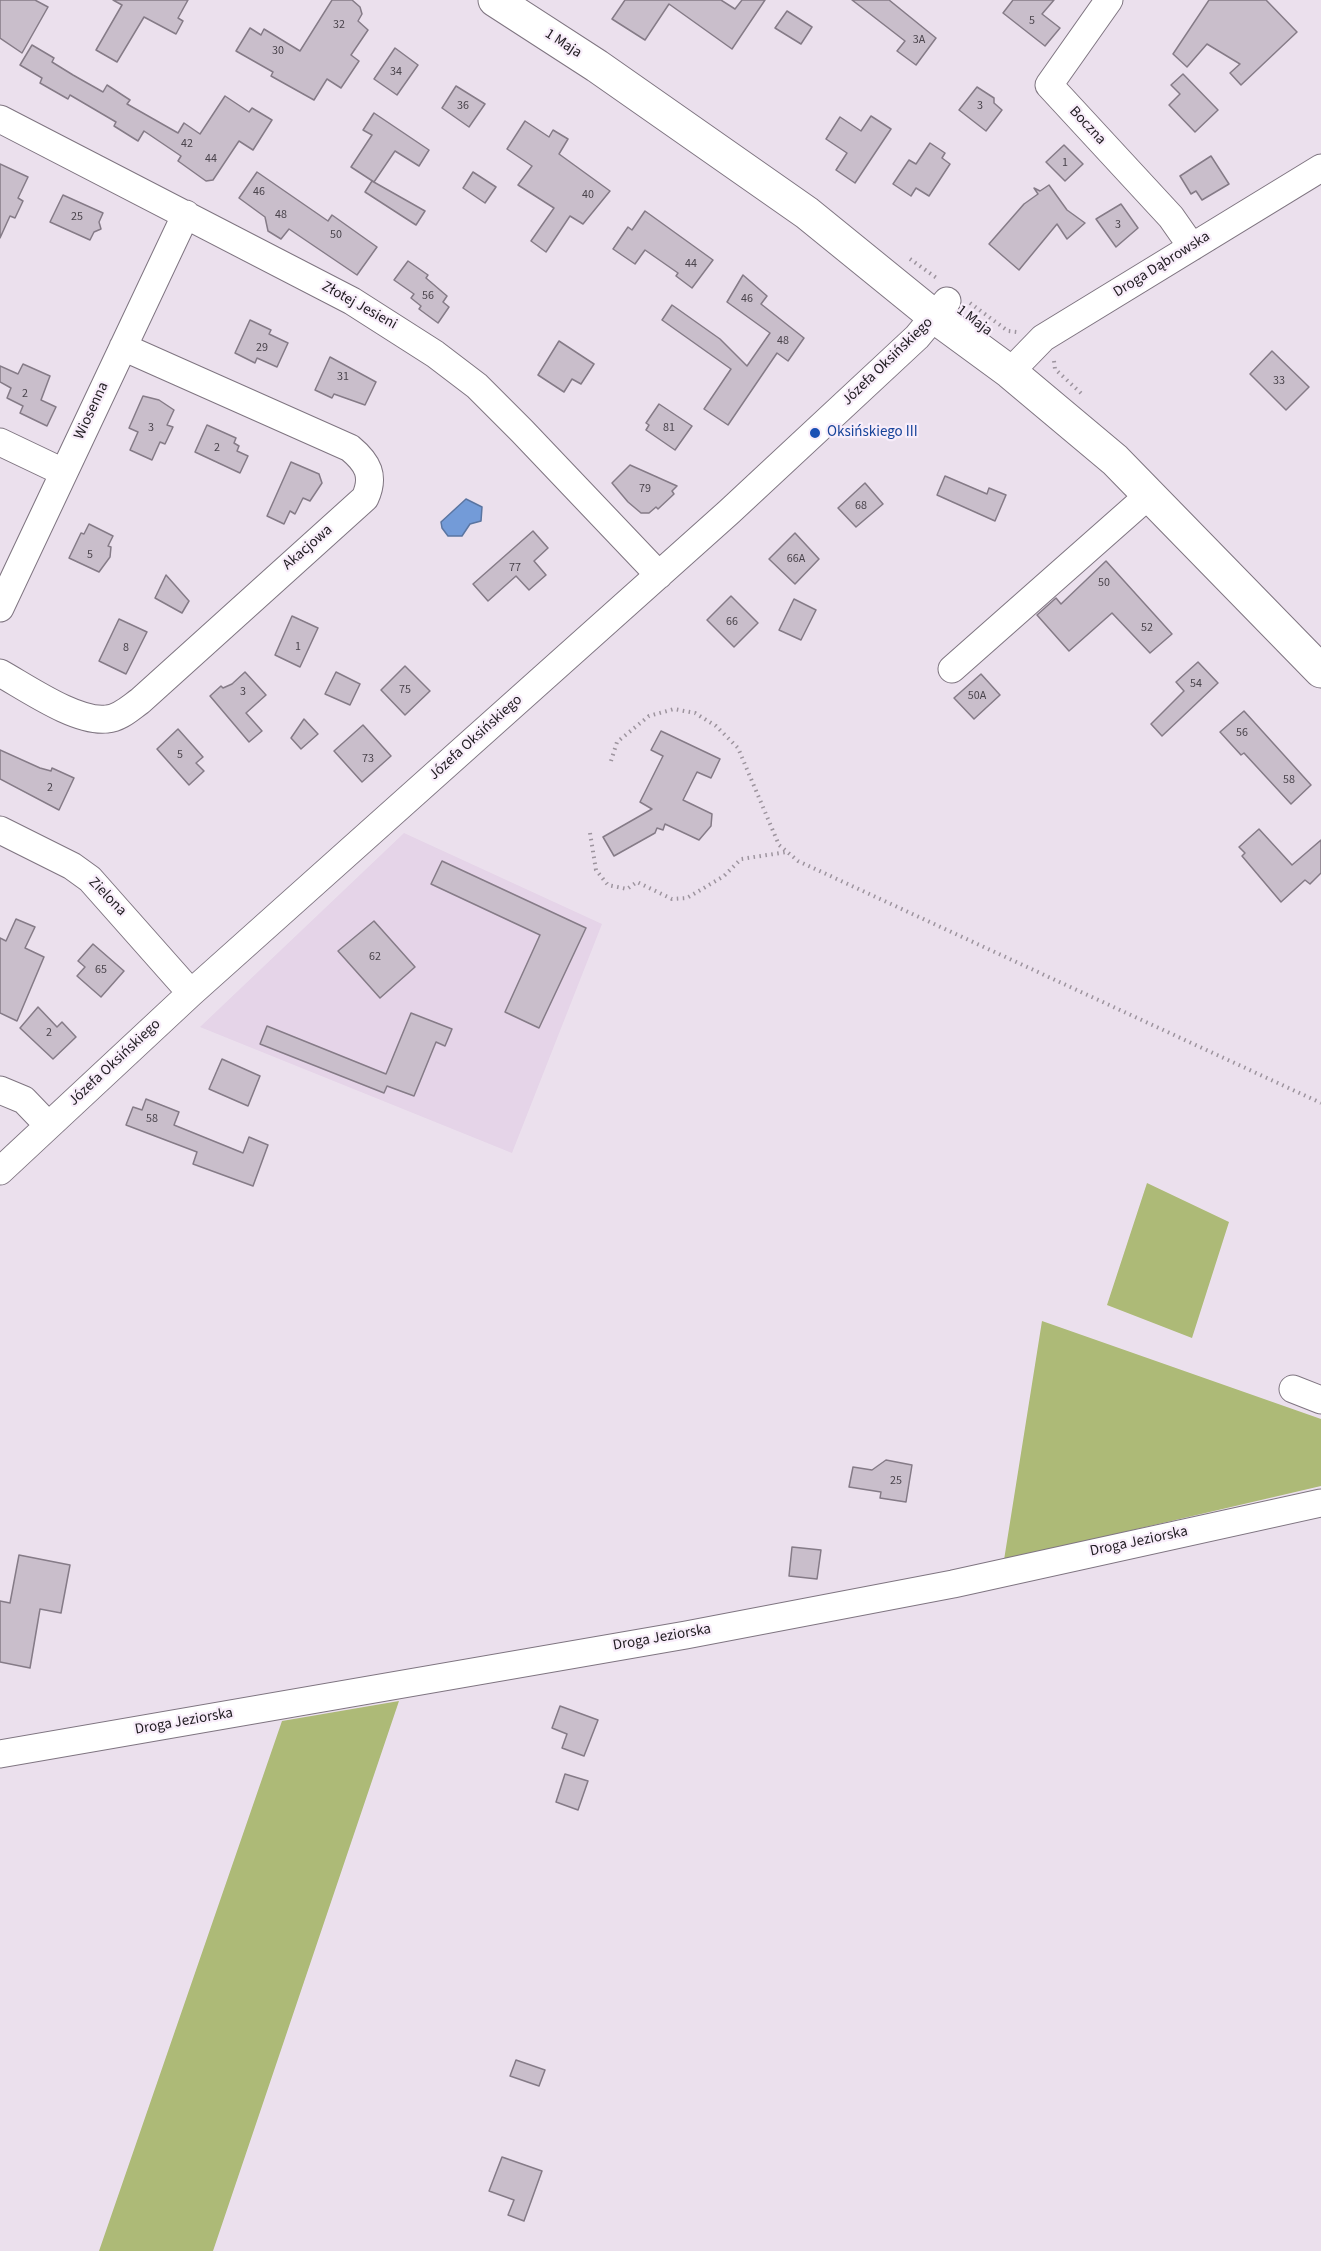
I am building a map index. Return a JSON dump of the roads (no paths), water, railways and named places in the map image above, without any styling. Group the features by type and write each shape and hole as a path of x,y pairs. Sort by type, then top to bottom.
{"main road":[{"name":"1 Maja","path":"495,0 597,66 807,213 865,245 941,309 1016,365 1116,460 1321,671"}],"street":[{"name":"Boczna","path":"1109,0 1049,85 1171,217 1192,247"},
{"name":"Złotej Jesieni","path":"0,118 352,301 435,354 477,386 659,575"},
{"name":"Droga Dąbrowska","path":"1016,365 1043,338 1321,168"},
{"name":"Wiosenna","path":"0,608 186,214"},
{"name":"Józefa Oksińskiego","path":"0,1171 191,993 659,575 902,352 941,309"},
{"name":"Akacjowa","path":"0,673 89,718 110,719 119,715 140,701 365,498 370,487 370,474 364,459 350,448 123,347"},
{"path":"0,442 63,472"},
{"path":"952,669 1149,495"},
{"name":"Zielona","path":"0,830 72,866 90,879 191,993"},
{"path":"0,1089 24,1100 48,1125"},
{"path":"1293,1389 1321,1400"},
{"name":"Droga Jeziorska","path":"0,1754 697,1632 953,1584 1321,1503"}],"water":[{"path":"466,499 482,507 481,521 470,524 462,536 448,536 441,522"}],"place":[{"name":"Oksińskiego III","path":"815,433"}]}
